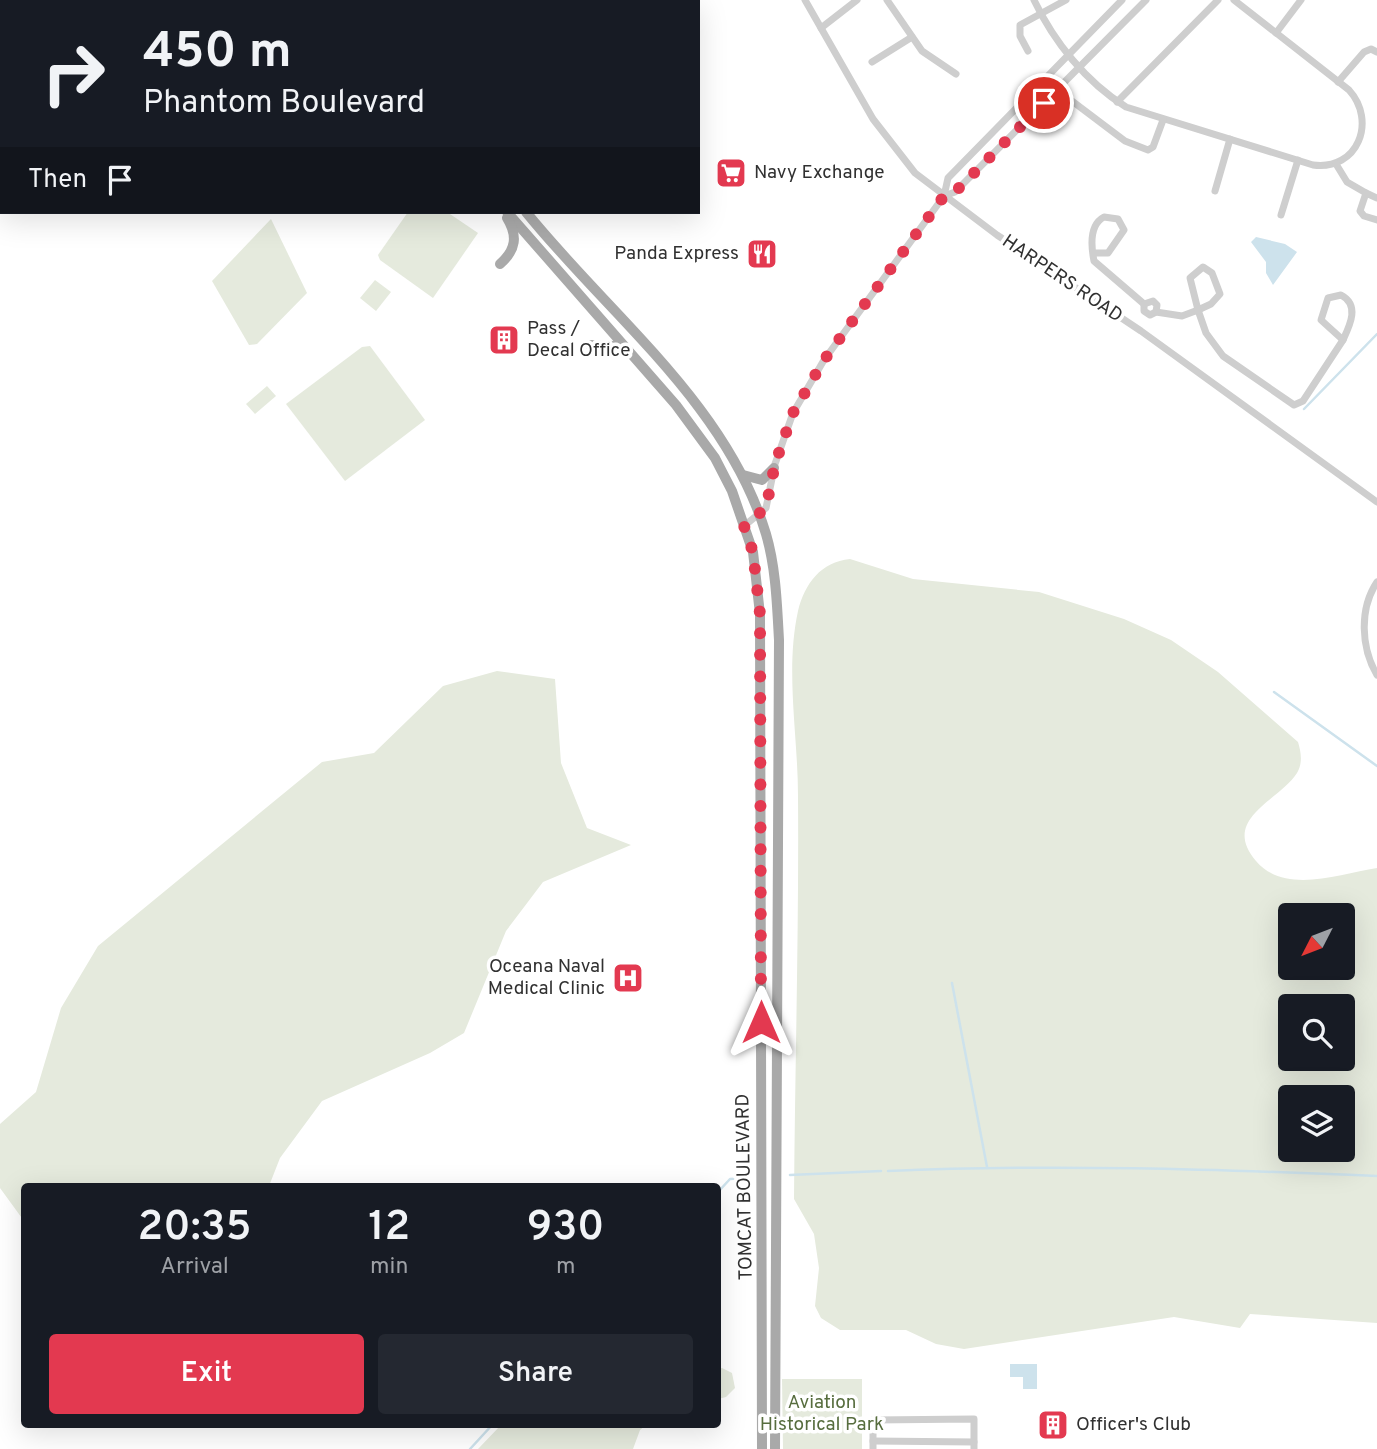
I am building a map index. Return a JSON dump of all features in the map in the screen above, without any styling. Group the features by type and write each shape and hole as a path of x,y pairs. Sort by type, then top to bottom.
{"main road":[{"path":"500,264 512,251 515,239 506,214"},
{"name":"TOMCAT BOULEVARD","path":"507,214 697,430 732,491 753,552 760,614 762,1449"},
{"name":"TOMCAT BOULEVARD","path":"528,214 708,417 743,475 760,516 772,558 779,640 775,1449"},
{"path":"590,345 614,346 632,354"},
{"path":"743,475 762,480 774,468"}],"street":[{"name":"HARPERS ROAD","path":"804,0 873,119 900,156 944,196 997,235 1134,326 1377,502"},
{"path":"821,27 857,0"},
{"path":"887,0 922,51 956,74"},
{"path":"1034,0 1054,40 1117,102 1136,112 1298,160 1320,166 1336,164 1357,148 1365,131 1365,120 1355,96 1234,0"},
{"path":"1028,51 1019,27 1066,0"},
{"path":"744,526 760,516 766,508 774,468 793,413 824,360 944,196 948,178 1122,0"},
{"path":"944,196 955,192 1146,0"},
{"path":"1117,102 1218,0"},
{"path":"1276,33 1301,0"},
{"path":"872,62 912,37"},
{"path":"1338,82 1363,52 1371,49 1377,52"},
{"path":"1072,101 1125,141 1148,150 1153,147 1163,120"},
{"path":"1365,120 1377,120"},
{"path":"1215,191 1230,139"},
{"path":"1281,215 1298,160"},
{"path":"1336,164 1347,182 1377,198"},
{"path":"1366,193 1361,213 1377,220"},
{"path":"1093,253 1108,253 1117,244 1125,230 1118,219 1109,216 1099,219 1091,242 1093,253 1099,267 1144,308 1154,313 1174,316 1198,310 1211,304 1220,293 1212,273 1206,268 1196,270 1189,278 1198,310 1206,333 1217,350 1258,383 1293,405 1303,401 1343,340 1352,305 1346,297 1331,296 1321,320 1343,340"},
{"path":"1134,326 1144,308 1153,301 1157,305 1154,313 1141,331"},
{"path":"1377,582 1364,627 1368,654 1377,675"},
{"path":"974,1419 974,1446 873,1445 873,1420 974,1419"}],"green space":[{"path":"407,214 450,214 478,233 433,298 380,260 378,255"},
{"path":"271,219 307,293 257,344 249,345 212,281"},
{"path":"375,280 391,292 376,311 360,298"},
{"path":"370,346 425,420 345,481 286,404 362,347"},
{"path":"267,386 276,396 255,414 246,404"},
{"path":"850,559 913,579 1039,592 1124,619 1171,640 1218,672 1298,742 1301,758 1297,773 1256,812 1248,822 1245,833 1247,846 1256,861 1268,871 1282,877 1313,880 1377,868 1377,1323 1250,1314 1240,1328 1174,1317 964,1349 936,1344 906,1330 840,1330 821,1318 815,1306 819,1268 814,1234 794,1199 798,846 792,680 794,634 801,601 810,583 831,564"},
{"path":"497,671 555,679 561,763 587,828 631,845 543,882 506,931 464,1033 430,1053 322,1101 280,1158 270,1183 21,1183 21,1217 0,1188 0,1124 36,1092 61,1008 98,946 322,762 374,753 443,686"},
{"path":"721,1368 732,1373 735,1388 721,1398"},
{"name":"Aviation Historical Park","path":"782,1379 862,1379 862,1449 783,1449"},
{"path":"498,1428 642,1428 633,1449 478,1449"}],"water":[{"path":"1256,237 1285,244 1297,252 1273,285 1266,273 1266,262 1251,242"},
{"path":"1010,1364 1037,1364 1037,1389 1023,1389 1023,1377 1010,1377"}],"waterway":[{"path":"1304,409 1377,334"},
{"path":"1274,692 1377,766"},
{"path":"952,983 987,1167"},
{"path":"888,1171 1133,1168 1377,1176"},
{"path":"790,1175 881,1171"},
{"path":"721,1189 730,1179 749,1178"},
{"path":"470,1449 489,1428"}],"place":[{"name":"Navy Exchange","path":"731,173"},
{"name":"Panda Express","path":"762,254"},
{"name":"Pass / Decal Office","path":"504,340"},
{"name":"Oceana Naval Medical Clinic","path":"628,978"},
{"name":"Officer's Club","path":"1053,1425"}],"route":[{"path":"761,1022 760,614 753,552 744,526 760,516 766,508 775,464 793,413 824,360 944,196 955,192 1044,103"}]}
